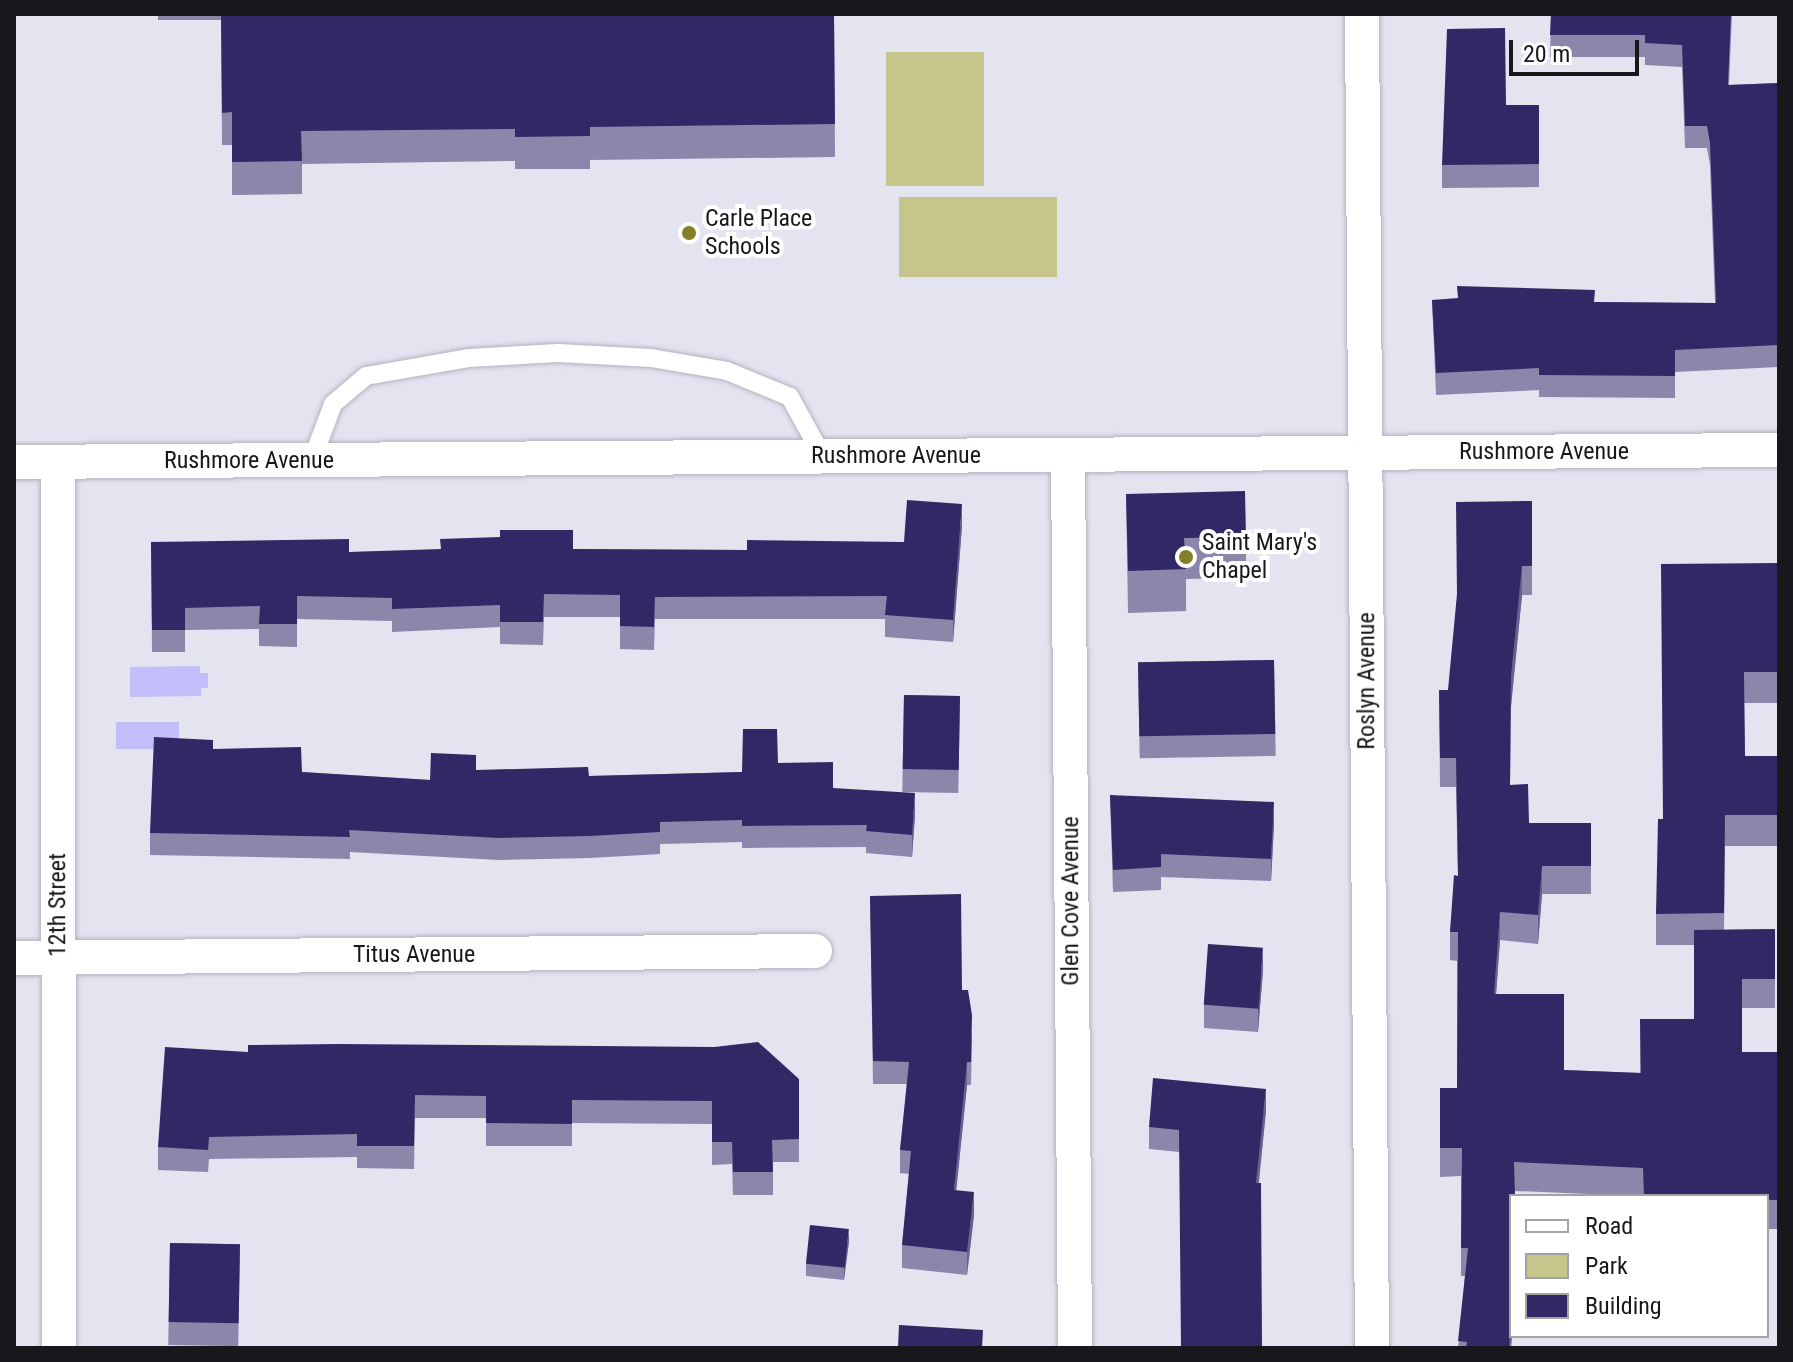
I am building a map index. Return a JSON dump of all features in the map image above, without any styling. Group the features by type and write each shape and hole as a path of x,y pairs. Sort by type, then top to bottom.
{"street":[{"name":"Roslyn Avenue","path":"1362,14 1372,1348"},
{"name":"Rushmore Avenue","path":"14,462 1779,450"},
{"name":"Glen Cove Avenue","path":"1068,455 1075,1348"},
{"name":"12th Street","path":"58,462 59,1348"},
{"name":"Titus Avenue","path":"14,958 815,951"}],"lane":[{"path":"312,460 333,404 366,376 469,358 558,353 651,358 727,371 790,397 823,457"}],"green space":[{"path":"886,52 984,52 984,186 886,186"},
{"path":"899,197 1057,197 1057,277 899,277"}],"water":[{"path":"200,666 200,673 208,673 208,688 201,688 201,696 130,697 130,667"},
{"path":"116,722 179,722 179,749 116,749"}],"building":[{"path":"221,14 834,14 835,124 590,127 590,136 515,137 515,129 301,131 302,161 232,162 232,112 222,113"},
{"path":"1551,14 1731,14 1728,85 1779,83 1779,345 1675,350 1675,376 1539,375 1539,368 1436,373 1432,300 1458,298 1457,286 1595,290 1594,302 1716,303 1710,143 1707,126 1685,126 1682,45 1645,43 1645,35 1550,35"},
{"path":"1505,28 1506,105 1539,105 1539,164 1442,165 1447,29"},
{"path":"1245,491 1246,537 1184,538 1186,569 1128,571 1126,494"},
{"path":"907,500 962,504 953,620 885,615 887,596 655,597 654,627 620,626 620,595 544,594 543,622 500,622 500,605 392,609 392,598 297,596 297,624 259,624 260,606 185,608 185,630 152,630 151,542 349,539 349,552 441,549 440,539 500,537 500,530 573,530 573,549 747,550 747,540 904,542"},
{"path":"1532,501 1532,566 1522,566 1511,677 1510,785 1528,784 1529,823 1591,823 1591,866 1542,866 1538,915 1500,912 1494,994 1564,994 1564,1070 1641,1073 1640,1019 1694,1019 1694,930 1775,929 1775,979 1742,979 1742,1052 1779,1052 1779,1200 1769,1200 1769,1194 1644,1194 1643,1168 1514,1162 1515,1194 1509,1194 1509,1348 1466,1348 1467,1342 1458,1341 1468,1248 1461,1248 1462,1148 1440,1148 1440,1088 1457,1088 1458,932 1450,932 1454,875 1458,876 1456,758 1440,758 1439,690 1448,690 1457,594 1456,502"},
{"path":"1779,563 1779,672 1744,672 1745,756 1779,756 1779,815 1725,815 1724,913 1656,914 1658,819 1663,819 1661,564"},
{"path":"1274,660 1275,734 1139,736 1138,662"},
{"path":"904,695 960,696 959,770 903,769"},
{"path":"743,729 777,729 778,763 833,762 833,788 915,793 912,835 866,831 867,825 742,826 742,820 660,822 660,832 499,838 349,830 350,837 150,833 154,737 213,740 213,749 301,747 302,772 430,780 431,753 476,755 476,770 588,767 589,776 742,772"},
{"path":"1110,795 1274,802 1271,859 1161,854 1161,867 1113,870"},
{"path":"961,894 962,990 968,990 972,1015 971,1062 967,1062 954,1190 974,1192 967,1252 902,1245 911,1151 900,1150 909,1062 873,1061 870,896"},
{"path":"1208,944 1263,948 1259,1009 1204,1005"},
{"path":"758,1042 799,1079 799,1139 772,1140 773,1172 733,1172 732,1142 712,1142 712,1101 572,1100 572,1124 486,1123 486,1096 415,1095 414,1146 357,1146 357,1134 209,1137 208,1150 158,1147 165,1047 248,1052 248,1045 714,1047"},
{"path":"1153,1078 1266,1089 1256,1183 1261,1183 1262,1348 1181,1348 1179,1130 1149,1127"},
{"path":"810,1225 849,1229 845,1268 806,1264"},
{"path":"170,1243 240,1244 239,1323 169,1322"},
{"path":"899,1325 983,1330 982,1348 898,1348"}],"place":[{"name":"Carle Place Schools","path":"689,233"},
{"name":"Saint Mary's Chapel","path":"1186,557"}]}
